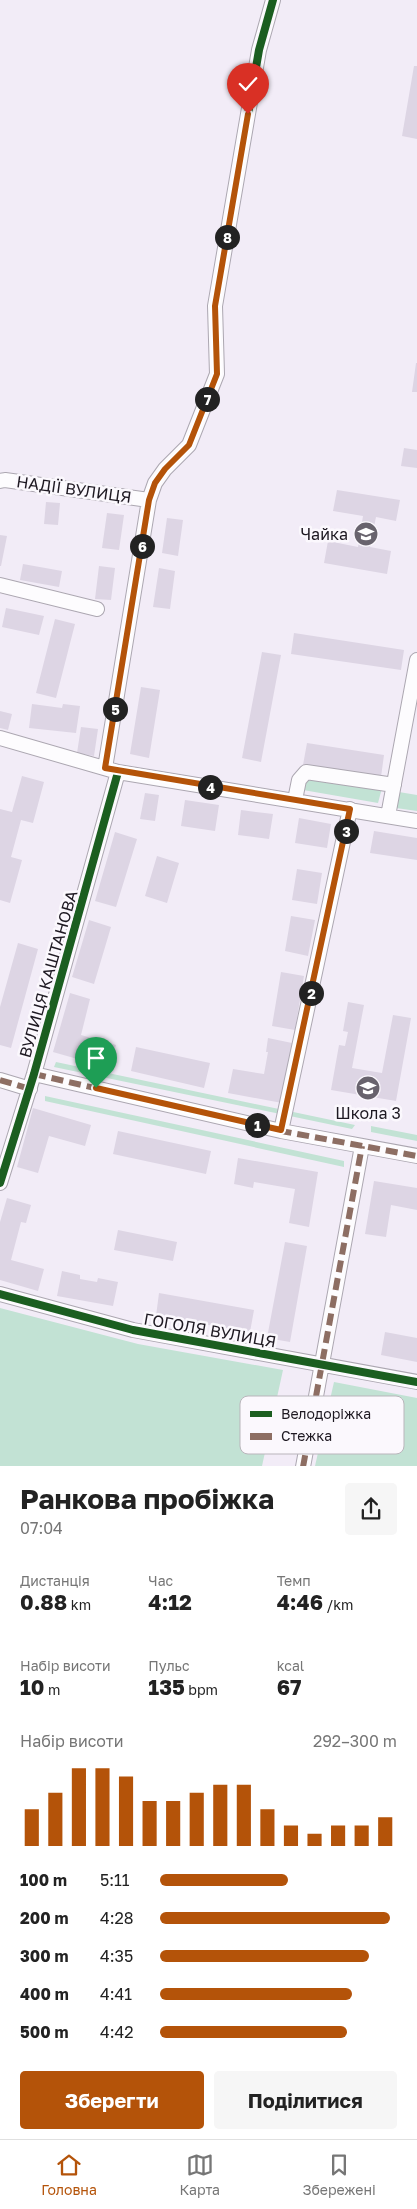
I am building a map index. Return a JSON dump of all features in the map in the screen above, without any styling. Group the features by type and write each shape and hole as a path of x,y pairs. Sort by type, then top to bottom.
{"street":[{"name":"ВУЛИЦЯ КАШТАНОВА","path":"0,1183 30,1089 112,770 149,500 155,483 165,469 189,445 217,374 215,306 259,50 273,0"},
{"name":"НАДІЇ ВУЛИЦЯ","path":"0,481 5,480 149,500"},
{"path":"0,585 97,609"},
{"path":"388,816 417,660"},
{"path":"0,738 112,770 417,821"},
{"path":"295,800 299,780 306,772 394,785"},
{"path":"281,1130 350,809"},
{"path":"34,1074 281,1130 417,1156"},
{"path":"0,1080 30,1089"},
{"path":"315,1396 362,1146"},
{"name":"ГОГОЛЯ ВУЛИЦЯ","path":"0,1294 133,1330 417,1382"}],"green space":[{"path":"307,777 382,788 378,803 303,790"},
{"path":"399,792 417,795 417,811 396,808"},
{"path":"56,1062 355,1125 352,1129 54,1067"},
{"path":"45,1096 344,1161 344,1167 45,1101"},
{"path":"371,1126 417,1135 417,1141 371,1132"},
{"path":"0,1308 138,1344 283,1370 277,1396 240,1396 240,1454 265,1454 262,1466 0,1466"},
{"path":"334,1382 417,1398 417,1466 315,1466 318,1454 404,1454 404,1396 331,1396"}],"building":[{"path":"414,66 417,66 417,139 402,136"},
{"path":"416,363 417,392 412,392"},
{"path":"404,448 417,450 417,468 401,466"},
{"path":"337,490 400,500 396,521 376,517 370,547 391,551 387,574 324,563 328,541 358,547 363,516 333,511"},
{"path":"46,502 60,503 58,525 44,524"},
{"path":"107,513 124,515 119,550 102,548"},
{"path":"167,518 183,520 178,556 162,553"},
{"path":"0,535 7,536 1,566 0,566"},
{"path":"23,564 62,571 59,587 20,580"},
{"path":"99,566 115,568 111,600 95,599"},
{"path":"159,568 175,571 170,609 153,607"},
{"path":"6,608 44,616 39,635 2,627"},
{"path":"55,619 75,624 56,698 36,693"},
{"path":"294,633 404,650 401,670 291,654"},
{"path":"262,652 281,655 261,762 242,758"},
{"path":"141,687 160,690 149,758 130,754"},
{"path":"32,704 62,708 63,704 80,706 76,733 29,728"},
{"path":"0,711 12,714 8,730 0,728"},
{"path":"81,727 98,729 94,756 77,753"},
{"path":"307,743 384,755 381,777 303,765"},
{"path":"22,776 44,782 33,823 21,820 11,857 22,860 10,903 0,900 0,809 12,812"},
{"path":"145,793 159,795 155,821 140,819"},
{"path":"185,800 219,805 215,831 181,826"},
{"path":"241,810 273,814 269,839 238,835"},
{"path":"299,818 331,824 327,848 295,843"},
{"path":"374,831 417,838 417,860 370,853"},
{"path":"115,832 137,839 116,907 95,901"},
{"path":"157,856 179,863 167,903 145,896"},
{"path":"297,869 322,873 317,904 292,900"},
{"path":"291,916 315,920 308,956 285,951"},
{"path":"89,920 111,927 94,984 72,977"},
{"path":"18,943 38,949 11,1048 0,1045 0,1007"},
{"path":"281,972 304,976 295,1030 272,1026"},
{"path":"70,993 90,999 81,1035 116,1045 109,1068 53,1052"},
{"path":"348,1002 364,1005 352,1068 382,1073 393,1015 411,1018 396,1101 331,1090 339,1045 345,1046 348,1032 343,1031"},
{"path":"268,1038 292,1043 282,1103 228,1093 233,1069 264,1074 268,1052 266,1052"},
{"path":"136,1047 210,1063 204,1088 131,1071"},
{"path":"33,1108 91,1125 85,1146 49,1136 38,1173 17,1167"},
{"path":"118,1131 211,1151 206,1174 113,1154"},
{"path":"238,1158 318,1172 309,1227 289,1223 295,1189 254,1182 253,1188 234,1184"},
{"path":"374,1181 417,1188 417,1210 391,1205 386,1237 365,1234"},
{"path":"7,1198 31,1205 26,1223 21,1222 11,1260 44,1269 38,1291 0,1280 0,1222"},
{"path":"118,1230 177,1242 173,1261 114,1250"},
{"path":"285,1242 307,1246 290,1342 267,1338"},
{"path":"62,1271 80,1275 80,1279 97,1282 98,1278 118,1282 113,1306 57,1296"},
{"path":"159,1293 254,1310 250,1332 156,1316"},
{"path":"385,1332 417,1338 417,1362 381,1355"}],"marked path":[{"path":"34,1074 281,1131 417,1156"},
{"path":"0,1080 30,1089"},
{"path":"316,1396 362,1146"},
{"path":"303,1466 305,1454"}],"cycle path":[{"path":"105,768 149,500 155,483 165,469 189,445 217,374 215,306 259,50 273,0"},
{"path":"0,1183 34,1074 118,772"},
{"path":"0,1294 133,1330 417,1382"}],"place":[{"name":"Чайка","path":"366,534"},
{"name":"Школа 3","path":"368,1088"}],"route":[{"path":"96,1088 281,1130 350,809 118,772 105,768 149,500 155,483 165,469 189,445 217,374 215,306 248,114"}]}
